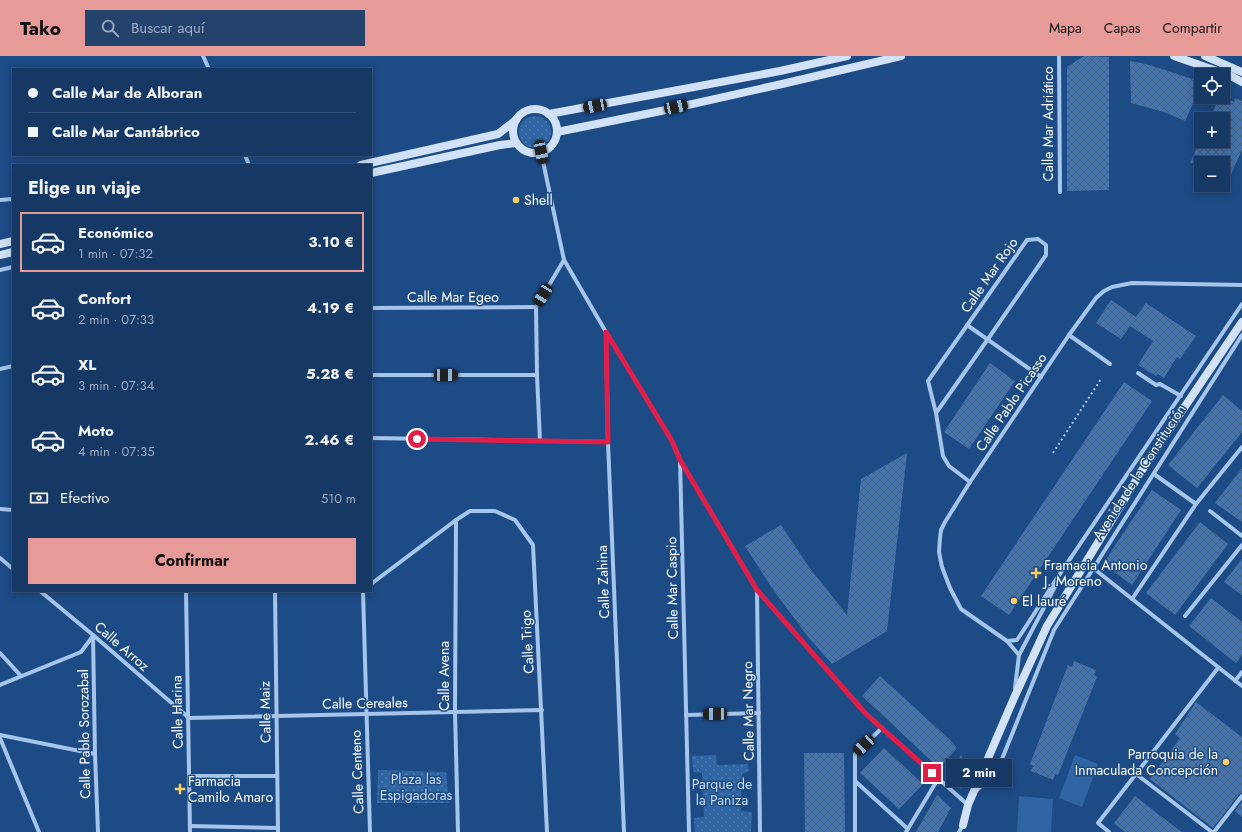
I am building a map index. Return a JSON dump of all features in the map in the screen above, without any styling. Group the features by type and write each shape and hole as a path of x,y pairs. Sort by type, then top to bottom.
{"main road":[{"path":"549,114 780,71 847,56"},
{"path":"557,132 661,111 901,56"},
{"path":"1174,56 1231,76 1242,82"},
{"path":"1205,56 1242,72"},
{"path":"365,164 498,134 516,120 521,114 528,110 535,109 549,114 556,125 557,132 552,144 541,152 534,153 521,148 516,143 514,137 513,131 516,120"},
{"path":"372,173 500,145 516,143"},
{"path":"0,244 12,241"},
{"path":"0,255 12,252"},
{"name":"Avenida de la Constitución","path":"961,830 968,805 1047,626 1144,467 1242,322"}],"street":[{"path":"203,56 209,68"},
{"name":"Calle Mar Adriático","path":"1059,56 1060,192"},
{"path":"541,152 564,260 672,441 680,460 757,590 866,714 968,805"},
{"path":"0,200 12,199"},
{"name":"Calle Mar Rojo","path":"936,413 1046,255 1046,245 1038,239 1028,240 928,381 944,456 949,466 970,482"},
{"path":"540,441 536,307 564,260"},
{"path":"0,270 12,267"},
{"name":"Calle Pablo Picasso","path":"1019,655 1007,641 961,609 950,588 942,567 939,552 942,530 970,482 1070,335 1096,298 1104,291 1112,287 1132,283 1242,285"},
{"name":"Avenida de la Constitución","path":"1007,641 1017,640 1242,304"},
{"name":"Calle Mar Egeo","path":"372,308 536,307"},
{"name":"Calle Mar Rojo","path":"967,325 1041,377"},
{"name":"Calle Zahina","path":"606,332 608,442 624,832"},
{"path":"1070,335 1110,364"},
{"name":"Avenida de la Constitución","path":"974,793 989,779 1002,759 1054,630 1242,335"},
{"path":"0,369 12,366"},
{"path":"1138,373 1156,386 1160,384 1181,396"},
{"path":"372,375 537,375"},
{"path":"372,438 608,442"},
{"path":"1132,599 1196,504 1242,447"},
{"name":"Calle Mar Caspio","path":"680,460 689,832"},
{"path":"1154,474 1196,504"},
{"path":"0,509 12,510"},
{"name":"Calle Trigo","path":"372,583 470,511 495,512 515,520 533,545 542,710 546,832"},
{"path":"1210,511 1242,536"},
{"name":"Calle Avena","path":"456,520 455,712 458,832"},
{"path":"1185,616 1242,545"},
{"path":"0,558 12,568"},
{"name":"Avenida de la Constitución","path":"1014,698 1019,655 1071,558"},
{"path":"1093,568 1242,686"},
{"name":"Calle Mar Negro","path":"757,590 760,832"},
{"name":"Calle Arroz","path":"41,592 189,718"},
{"name":"Calle Harina","path":"186,592 190,832"},
{"name":"Calle Maiz","path":"275,592 278,830"},
{"name":"Calle Centeno","path":"363,592 370,832"},
{"path":"0,685 81,652 93,635"},
{"name":"Calle Pablo Sorozabal","path":"93,635 98,832"},
{"path":"0,653 21,676"},
{"path":"1109,832 1098,823 1218,668"},
{"path":"1235,681 1242,672"},
{"name":"Calle Cereales","path":"189,718 542,710"},
{"path":"686,715 759,713"},
{"path":"855,832 855,754 882,728"},
{"path":"0,735 95,754"},
{"path":"0,738 39,832"},
{"path":"1136,774 1213,832 1242,796"},
{"path":"190,776 277,776"},
{"path":"855,781 907,830 938,779"},
{"path":"190,826 278,830"}],"path":[{"path":"1053,453 1101,379"}],"green space":[{"path":"532,116 538,116 547,120 551,132 547,144 538,148 532,148 523,144 519,135 519,129 523,120"},
{"name":"Parque de la Paniza","path":"716,755 717,765 748,764 749,771 742,774 741,811 752,812 751,832 695,832 694,818 704,817 702,773 693,772 692,756"},
{"path":"1075,755 1098,764 1082,807 1059,798"},
{"name":"Plaza las Espigadoras","path":"378,770 446,772 449,803 377,803"},
{"path":"1019,796 1053,799 1051,832 1017,832"}],"building":[{"path":"1084,56 1109,57 1109,190 1067,191 1067,67"},
{"path":"1130,61 1146,64 1194,80 1194,101 1185,121 1164,112 1131,103"},
{"path":"1235,98 1242,101 1242,150 1230,177 1230,156 1194,156 1194,163 1190,163 1197,148 1230,148 1230,112 1213,112 1216,104 1230,104 1230,100 1234,102"},
{"path":"1111,300 1136,317 1146,303 1196,336 1180,359 1177,357 1164,378 1158,374 1156,376 1138,365 1153,341 1130,326 1121,339 1096,323"},
{"path":"990,363 1015,381 969,449 944,432"},
{"path":"1124,382 1152,401 1009,615 981,596"},
{"path":"1223,395 1242,411 1242,432 1197,488 1168,465"},
{"path":"907,453 887,631 832,664 809,638 774,591 745,546 781,525 809,567 847,615 861,479"},
{"path":"1242,468 1242,522 1215,503"},
{"path":"1152,490 1181,510 1132,585 1103,564"},
{"path":"1200,522 1228,544 1175,615 1146,593"},
{"path":"1242,559 1242,595 1224,582"},
{"path":"1211,598 1242,622 1242,655 1236,663 1189,626"},
{"path":"1074,661 1096,670 1094,675 1097,677 1058,775 1055,774 1053,780 1031,771 1033,766 1030,764 1068,665 1072,667"},
{"path":"880,676 957,748 939,768 862,696"},
{"path":"1196,702 1242,737 1242,793 1239,794 1213,828 1150,779 1180,738 1175,734"},
{"path":"884,748 923,784 899,809 860,773"},
{"path":"804,753 844,753 845,832 805,832"},
{"path":"961,755 970,770 961,789 948,777"},
{"path":"937,795 951,808 938,832 916,832"},
{"path":"1135,796 1182,832 1125,832 1114,823"},
{"path":"1242,802 1242,817 1235,811"}],"place":[{"name":"Shell","path":"516,200"},
{"name":"Framacia Antonio J. Moreno","path":"1036,573"},
{"name":"El lauré","path":"1014,601"},
{"name":"Parroquia de la Inmaculada Concepción","path":"1226,762"},
{"name":"Farmacia Camilo Amaro","path":"180,789"}],"route":[{"path":"417,439 608,442 606,332 672,441 680,460 757,590 866,714 932,773"}]}
